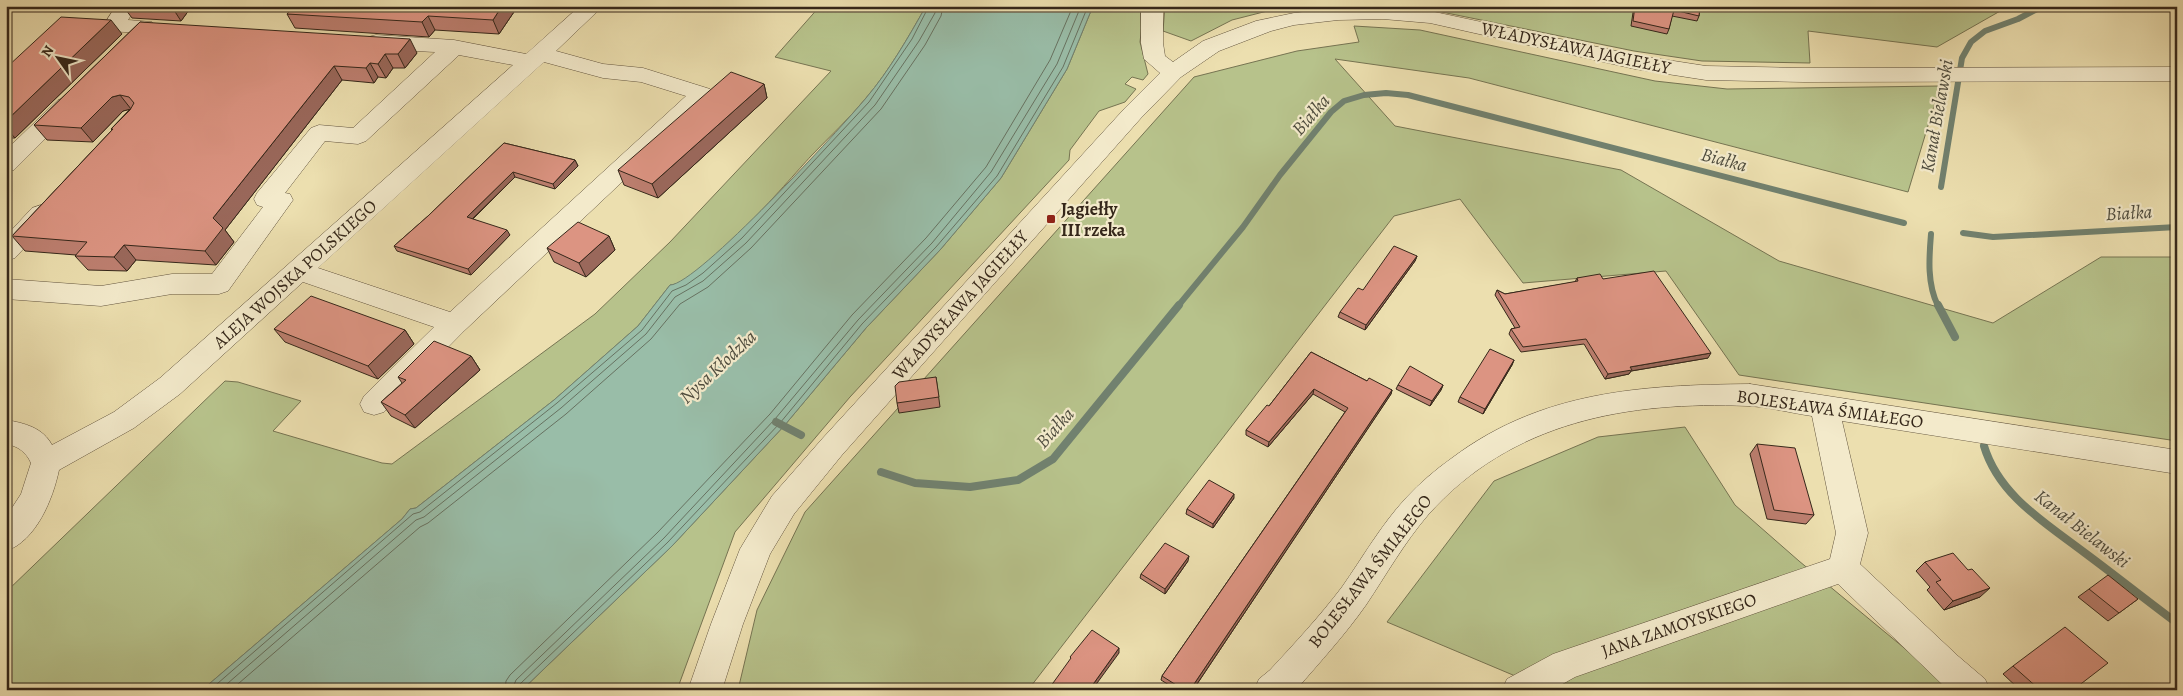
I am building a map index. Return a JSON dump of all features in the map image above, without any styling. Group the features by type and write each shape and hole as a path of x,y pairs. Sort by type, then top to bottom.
{"street":[{"path":"124,48 154,28 114,26 126,6"},
{"name":"ALEJA WOJSKA POLSKIEGO","path":"46,463 124,420 170,386 593,6"},
{"path":"1152,6 1152,43 1155,59 1173,72"},
{"name":"WŁADYSŁAWA JAGIEŁŁY","path":"705,690 727,624 756,549 783,505 832,446 1173,72 1211,46 1264,26 1318,16 1368,13 1430,18 1636,62 1706,73 1748,75 2177,74"},
{"path":"358,41 454,47 535,58 603,71 643,75 702,94 454,324 374,404"},
{"path":"219,284 281,200 266,198 319,133 358,136 454,47"},
{"path":"6,164 82,89"},
{"path":"6,252 59,196"},
{"path":"298,271 454,324"},
{"path":"6,289 101,296 172,284 219,284 266,300"},
{"name":"BOLESŁAWA ŚMIAŁEGO","path":"1271,690 1282,681 1351,599 1414,510 1468,460 1503,437 1544,419 1598,404 1665,397 1750,395 2177,462"},
{"path":"1824,406 1852,533 1843,568 1973,690"},
{"path":"6,432 28,437 39,446 46,463 41,486 31,508 6,538"},
{"name":"JANA ZAMOYSKIEGO","path":"1519,690 1565,665 1843,568"}],"green space":[{"path":"820,6 926,6 883,77 853,113 764,208 701,268 683,280 670,285 638,326 554,400 416,508 410,509 402,519 202,690 6,690 6,592 225,381 238,382 301,401 273,431 382,463 392,464 595,314 670,242 831,71 775,57"},
{"path":"1093,6 1144,6 1140,42 1148,74 1143,80 1132,77 1125,84 1136,89 1125,102 1099,111 1070,150 1069,160 850,397 735,532 677,690 522,690 672,546 784,426 866,328 940,250 1001,178 1067,69"},
{"path":"1165,6 1287,6 1232,20 1191,41 1163,31"},
{"path":"1412,6 2009,6 1937,47 1808,31 1810,63 1702,61 1634,51"},
{"path":"1354,26 1420,30 1655,81 1727,89 1940,86 1908,192 1469,78 1335,59 1395,126 1621,170 1779,261 1993,323 2101,257 2177,257 2177,331 2175,331 2177,337 2177,441 1739,375 1666,271 1523,283 1460,199 1394,216 1028,690 738,690 757,610 805,512 1194,77 1297,51 1359,42"},
{"path":"1685,427 1735,505 1799,561 1955,690 1541,690 1539,686 1387,622 1494,481 1598,437"}],"water":[{"name":"Nysa Kłodzka","path":"926,6 1093,6 1067,69 1001,178 940,250 866,328 784,426 672,546 522,690 202,690 402,519 410,509 416,508 554,400 638,326 670,285 685,278 709,260 738,233 801,170 866,98 905,42"}],"building":[{"path":"294,6 502,6 493,20 428,16 422,22 287,14"},
{"path":"1635,6 1700,6 1699,16 1674,10 1669,29 1633,21"},
{"path":"61,17 111,20 6,121 6,68"},
{"path":"140,22 410,39 398,54 385,54 378,64 370,63 366,68 334,66 213,218 223,228 205,251 124,245 114,257 75,256 87,242 12,236 113,129 111,129 130,110 134,103 129,97 120,95 112,97 81,128 34,125"},
{"path":"731,72 764,84 652,184 618,170"},
{"path":"504,143 575,160 553,184 513,172 467,217 507,230 468,269 394,246 428,216"},
{"path":"578,222 609,236 579,263 547,248"},
{"path":"1394,246 1417,256 1366,325 1340,312 1358,288 1363,290"},
{"path":"1654,271 1711,353 1630,367 1632,370 1608,374 1586,339 1523,347 1511,329 1520,327 1497,290 1505,294 1578,281 1577,278 1600,274 1603,279"},
{"path":"311,296 405,330 368,366 274,329"},
{"path":"434,341 471,356 405,415 381,402 406,380 398,377"},
{"path":"1490,349 1514,360 1485,409 1460,397"},
{"path":"1311,352 1367,381 1369,378 1392,390 1190,690 1184,690 1162,676 1348,408 1314,389 1269,442 1246,430 1267,405 1269,406"},
{"path":"1410,366 1443,385 1432,401 1398,385"},
{"path":"936,377 939,397 897,403 895,386 899,382"},
{"path":"1757,444 1795,448 1814,515 1774,510"},
{"path":"1209,480 1234,494 1213,524 1187,509"},
{"path":"1165,543 1189,556 1165,589 1141,574"},
{"path":"1953,553 1968,570 1972,569 1990,588 1953,601 1936,582 1941,580 1925,562"},
{"path":"2108,575 2138,599 2119,613 2089,589"},
{"path":"2065,627 2108,663 2073,690 2040,690 2013,666"},
{"path":"1092,630 1119,648 1089,690 1048,690 1070,657"}],"waterway":[{"name":"Kanał Bielawski","path":"1941,187 1962,58 1971,42 1985,31 2018,19 2043,6"},
{"name":"Białka","path":"1178,306 1243,227 1280,175 1331,112 1344,101 1364,95 1386,93 1408,95 1904,223"},
{"name":"Białka","path":"1963,233 1993,237 2177,227"},
{"name":"Kanał Bielawski","path":"1931,234 1930,280 1938,306"},
{"name":"Białka","path":"881,472 915,483 970,487 1018,480 1053,459 1179,305"},
{"name":"Kanał Bielawski","path":"1938,305 1955,337"},
{"name":"Białka","path":"776,422 801,435"},
{"name":"Kanał Bielawski","path":"1984,446 1991,464 2001,480 2026,507 2177,623"}],"place":[{"name":"Jagiełły III rzeka","path":"1051,219"}]}
